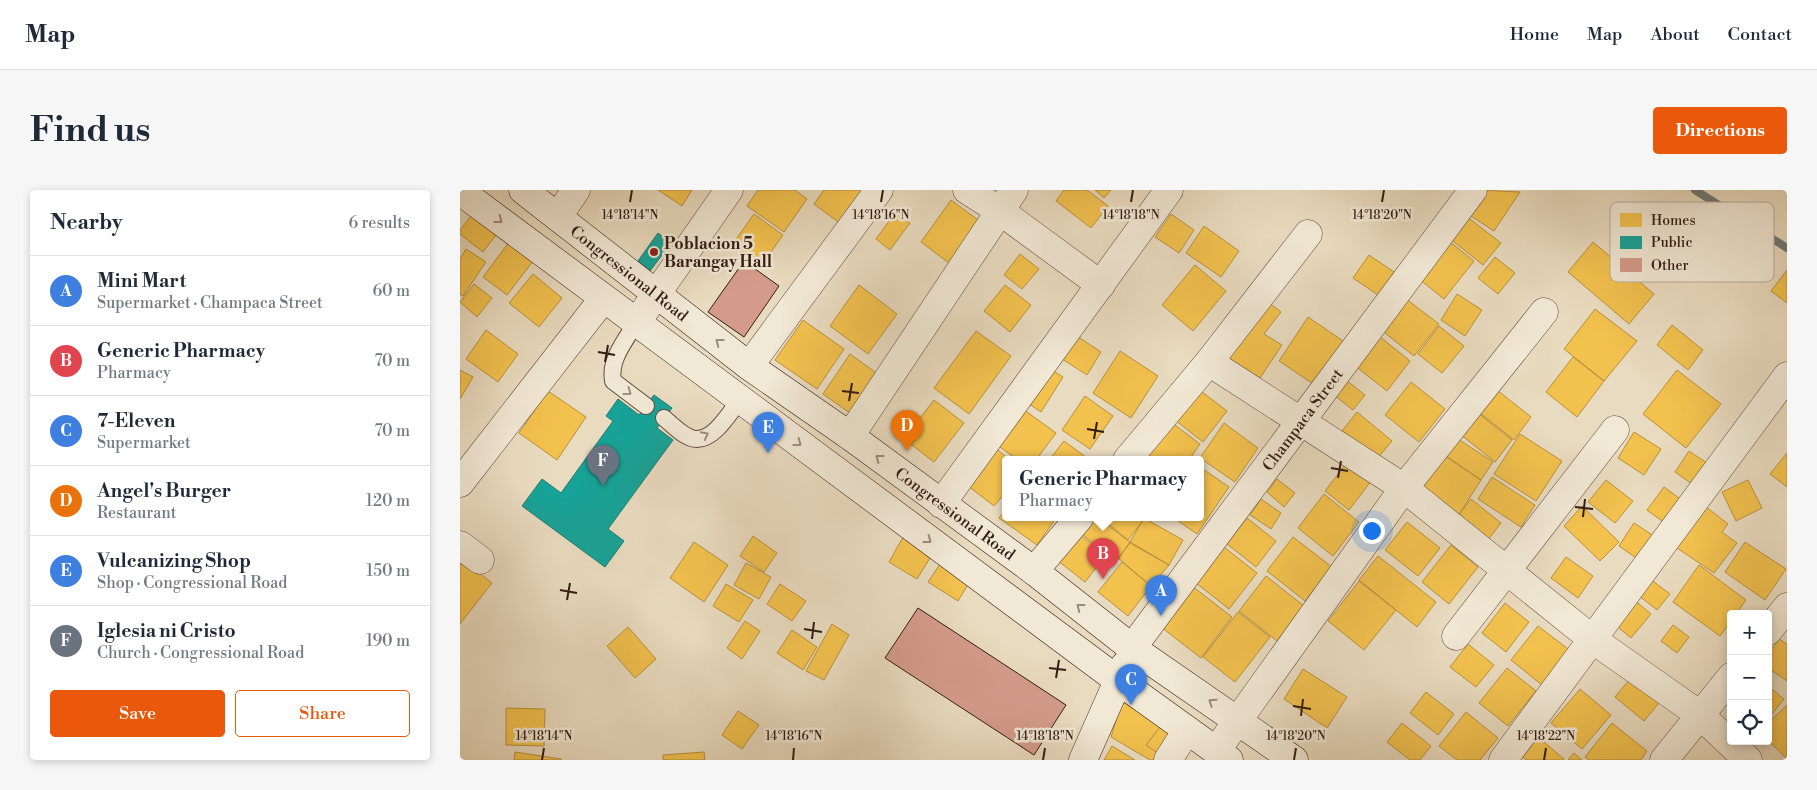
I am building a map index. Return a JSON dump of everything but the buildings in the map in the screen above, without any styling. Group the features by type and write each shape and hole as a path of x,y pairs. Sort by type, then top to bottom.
{"street":[{"name":"Congressional Road","path":"523,190 749,366 850,436 1034,571 1132,648 1239,720 1294,760"},
{"path":"558,216 576,190"},
{"path":"636,323 658,295 729,190"},
{"path":"749,366 879,190"},
{"path":"967,190 1007,200 1101,284"},
{"path":"941,504 1170,190"},
{"name":"Champaca Street","path":"1083,760 1132,648 1473,190"},
{"path":"460,191 1119,681 1222,755 1239,720 1404,488 1544,312"},
{"path":"850,436 1007,200"},
{"path":"1130,456 1209,362 1308,234"},
{"path":"460,483 603,298"},
{"path":"1209,362 1300,423 1404,488 1592,639 1700,715 1748,760"},
{"path":"1503,760 1787,376"},
{"path":"1456,636 1615,430"},
{"path":"1034,571 1076,521"},
{"path":"1772,626 1787,607"},
{"path":"1664,760 1727,682"},
{"path":"1168,760 1187,730"}],"lane":[{"path":"636,323 613,362 611,371 613,381 646,406"},
{"path":"664,418 688,436 698,439 708,435 740,400"}],"waterway":[{"path":"1695,190 1714,202"},
{"path":"1774,240 1787,248"}],"place":[{"name":"Poblacion 5 Barangay Hall","path":"654,252"},
{"name":"Angel's Burger","path":"907,451"},
{"name":"Vulcanizing Shop","path":"768,453"},
{"name":"Iglesia ni Cristo","path":"603,486"},
{"name":"Generic Pharmacy","path":"1103,579"},
{"name":"Mini Mart","path":"1161,616"},
{"name":"7-Eleven","path":"1131,705"}]}
